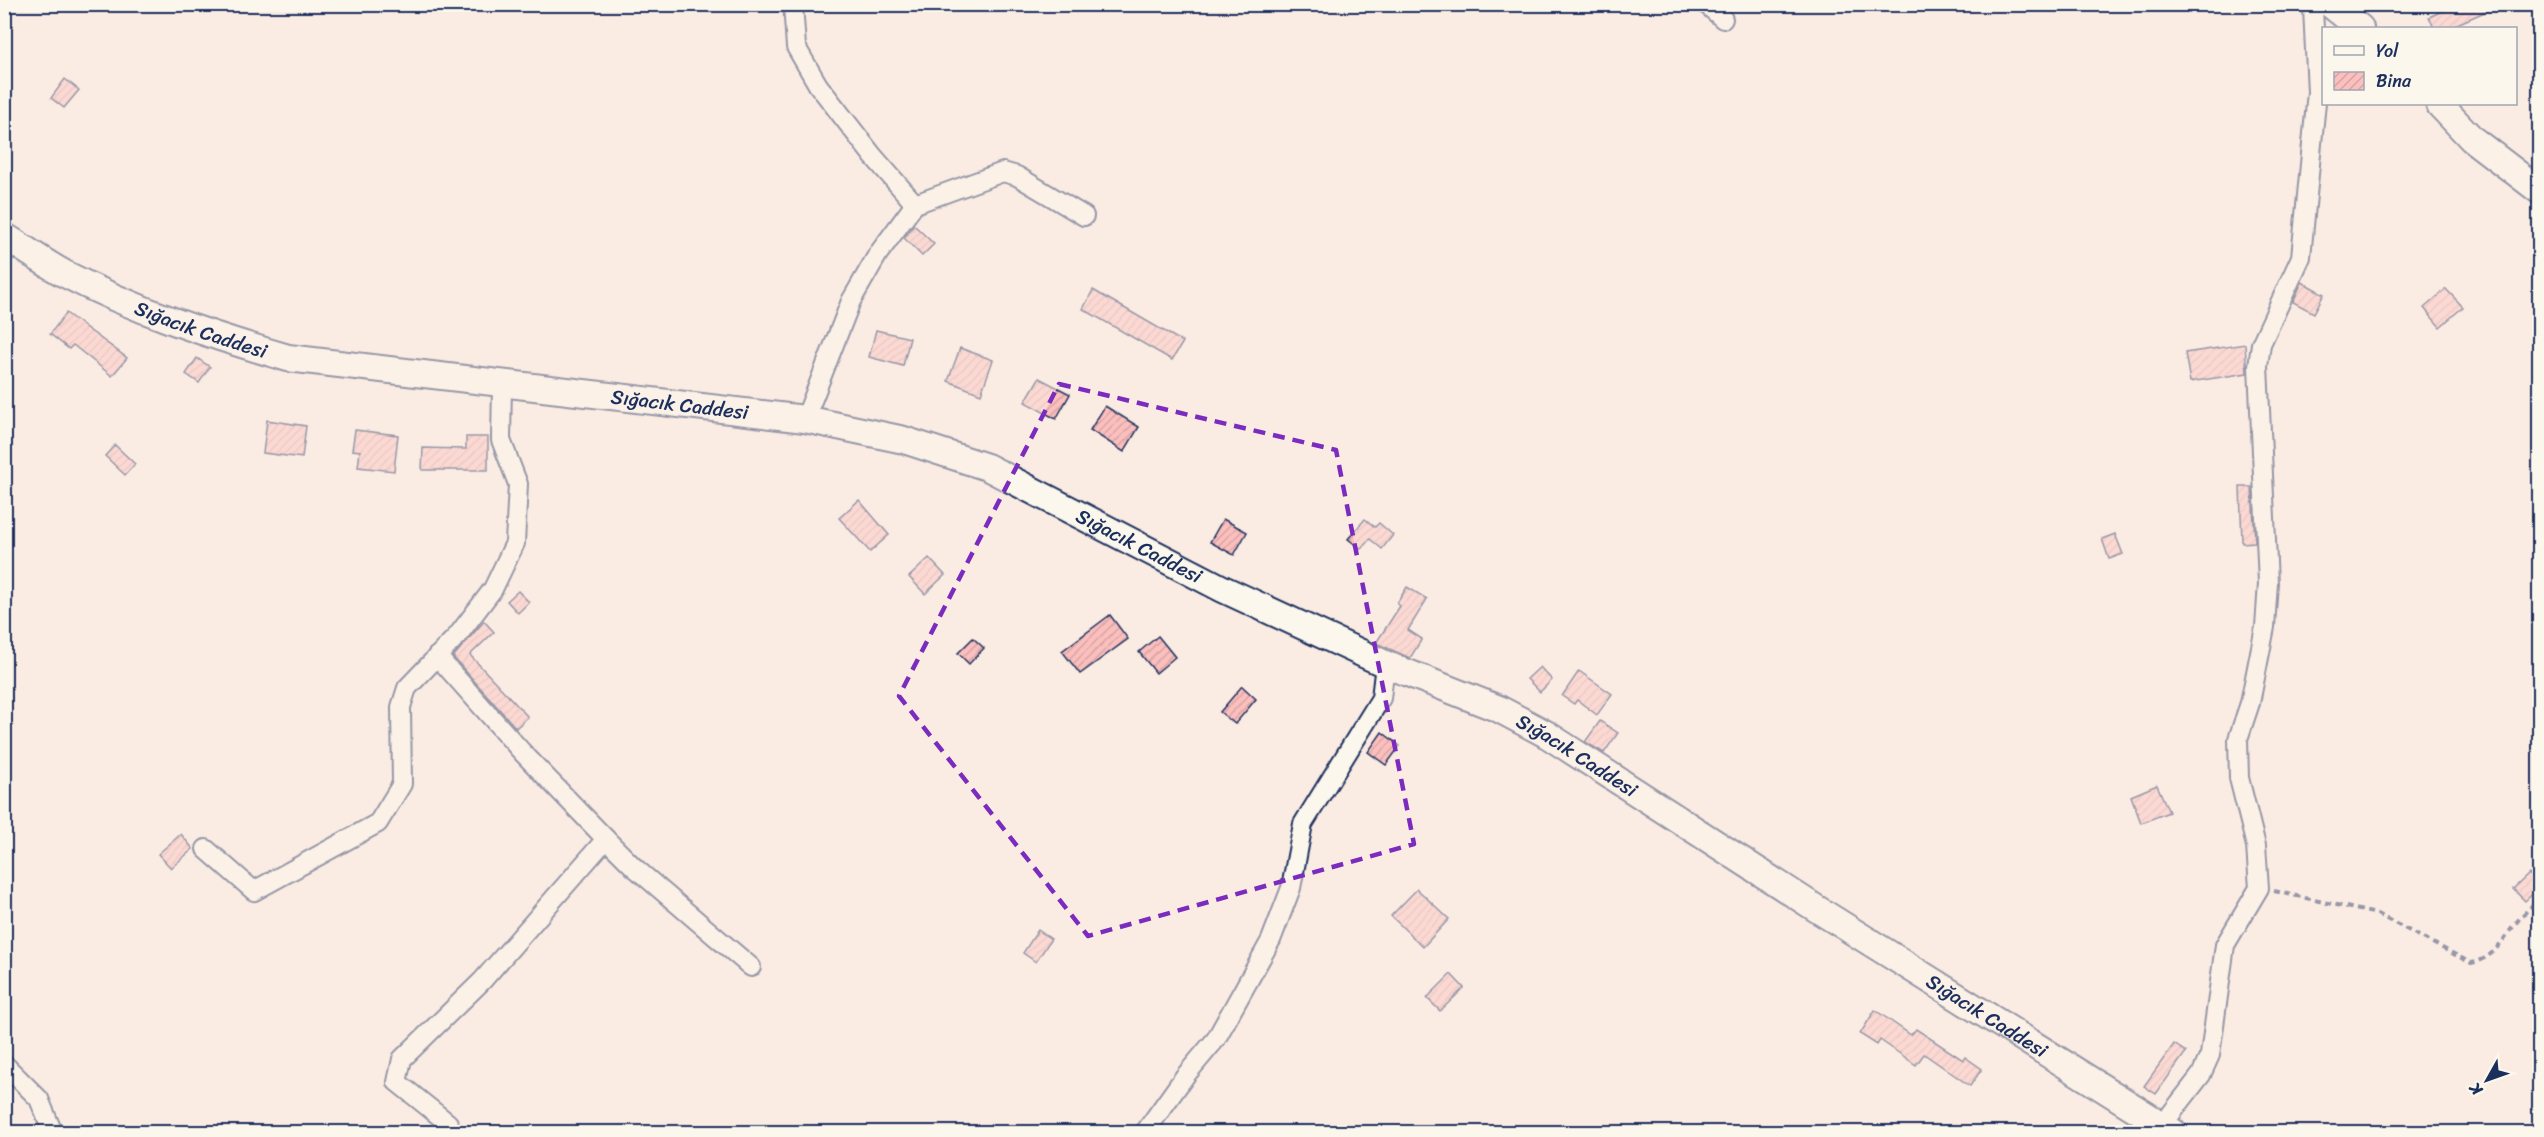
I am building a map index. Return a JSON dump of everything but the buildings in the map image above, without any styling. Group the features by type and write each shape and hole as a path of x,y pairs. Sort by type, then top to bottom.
{"main road":[{"path":"2330,4 2359,27"},
{"path":"2440,105 2472,139 2540,191"},
{"name":"Sığacık Caddesi","path":"4,236 63,273 133,304 237,343 288,358 805,419 904,440 987,468 1223,589 1385,664 1499,709 1546,734 2160,1128"}],"street":[{"path":"793,4 796,47 818,85 873,156 915,204"},
{"path":"1706,4 1723,19"},
{"path":"2160,1128 2201,1075 2210,1055 2225,945 2259,888 2256,846 2239,778 2238,739 2250,703 2265,627 2268,583 2258,366 2261,344 2301,257 2317,92 2313,8 2316,4"},
{"path":"805,419 851,301 878,254 915,204 1003,172 1017,176 1084,216"},
{"path":"206,849 255,891 378,823 402,784 401,707 407,688 493,589 515,543 518,484 501,440 502,385"},
{"path":"437,656 522,752 634,867 751,967"},
{"path":"1145,1132 1185,1076 1216,1039 1271,940 1291,888 1303,824 1381,698 1385,664"},
{"path":"442,1132 448,1123 397,1082 402,1059 482,981 606,839"},
{"path":"4,1064 39,1099 51,1128 48,1132"}],"path":[{"path":"2259,888 2376,914 2471,963 2481,962 2494,951 2540,898"}],"highlighted area":[{"path":"1059,384 1336,450 1414,844 1088,936 899,696"}]}
